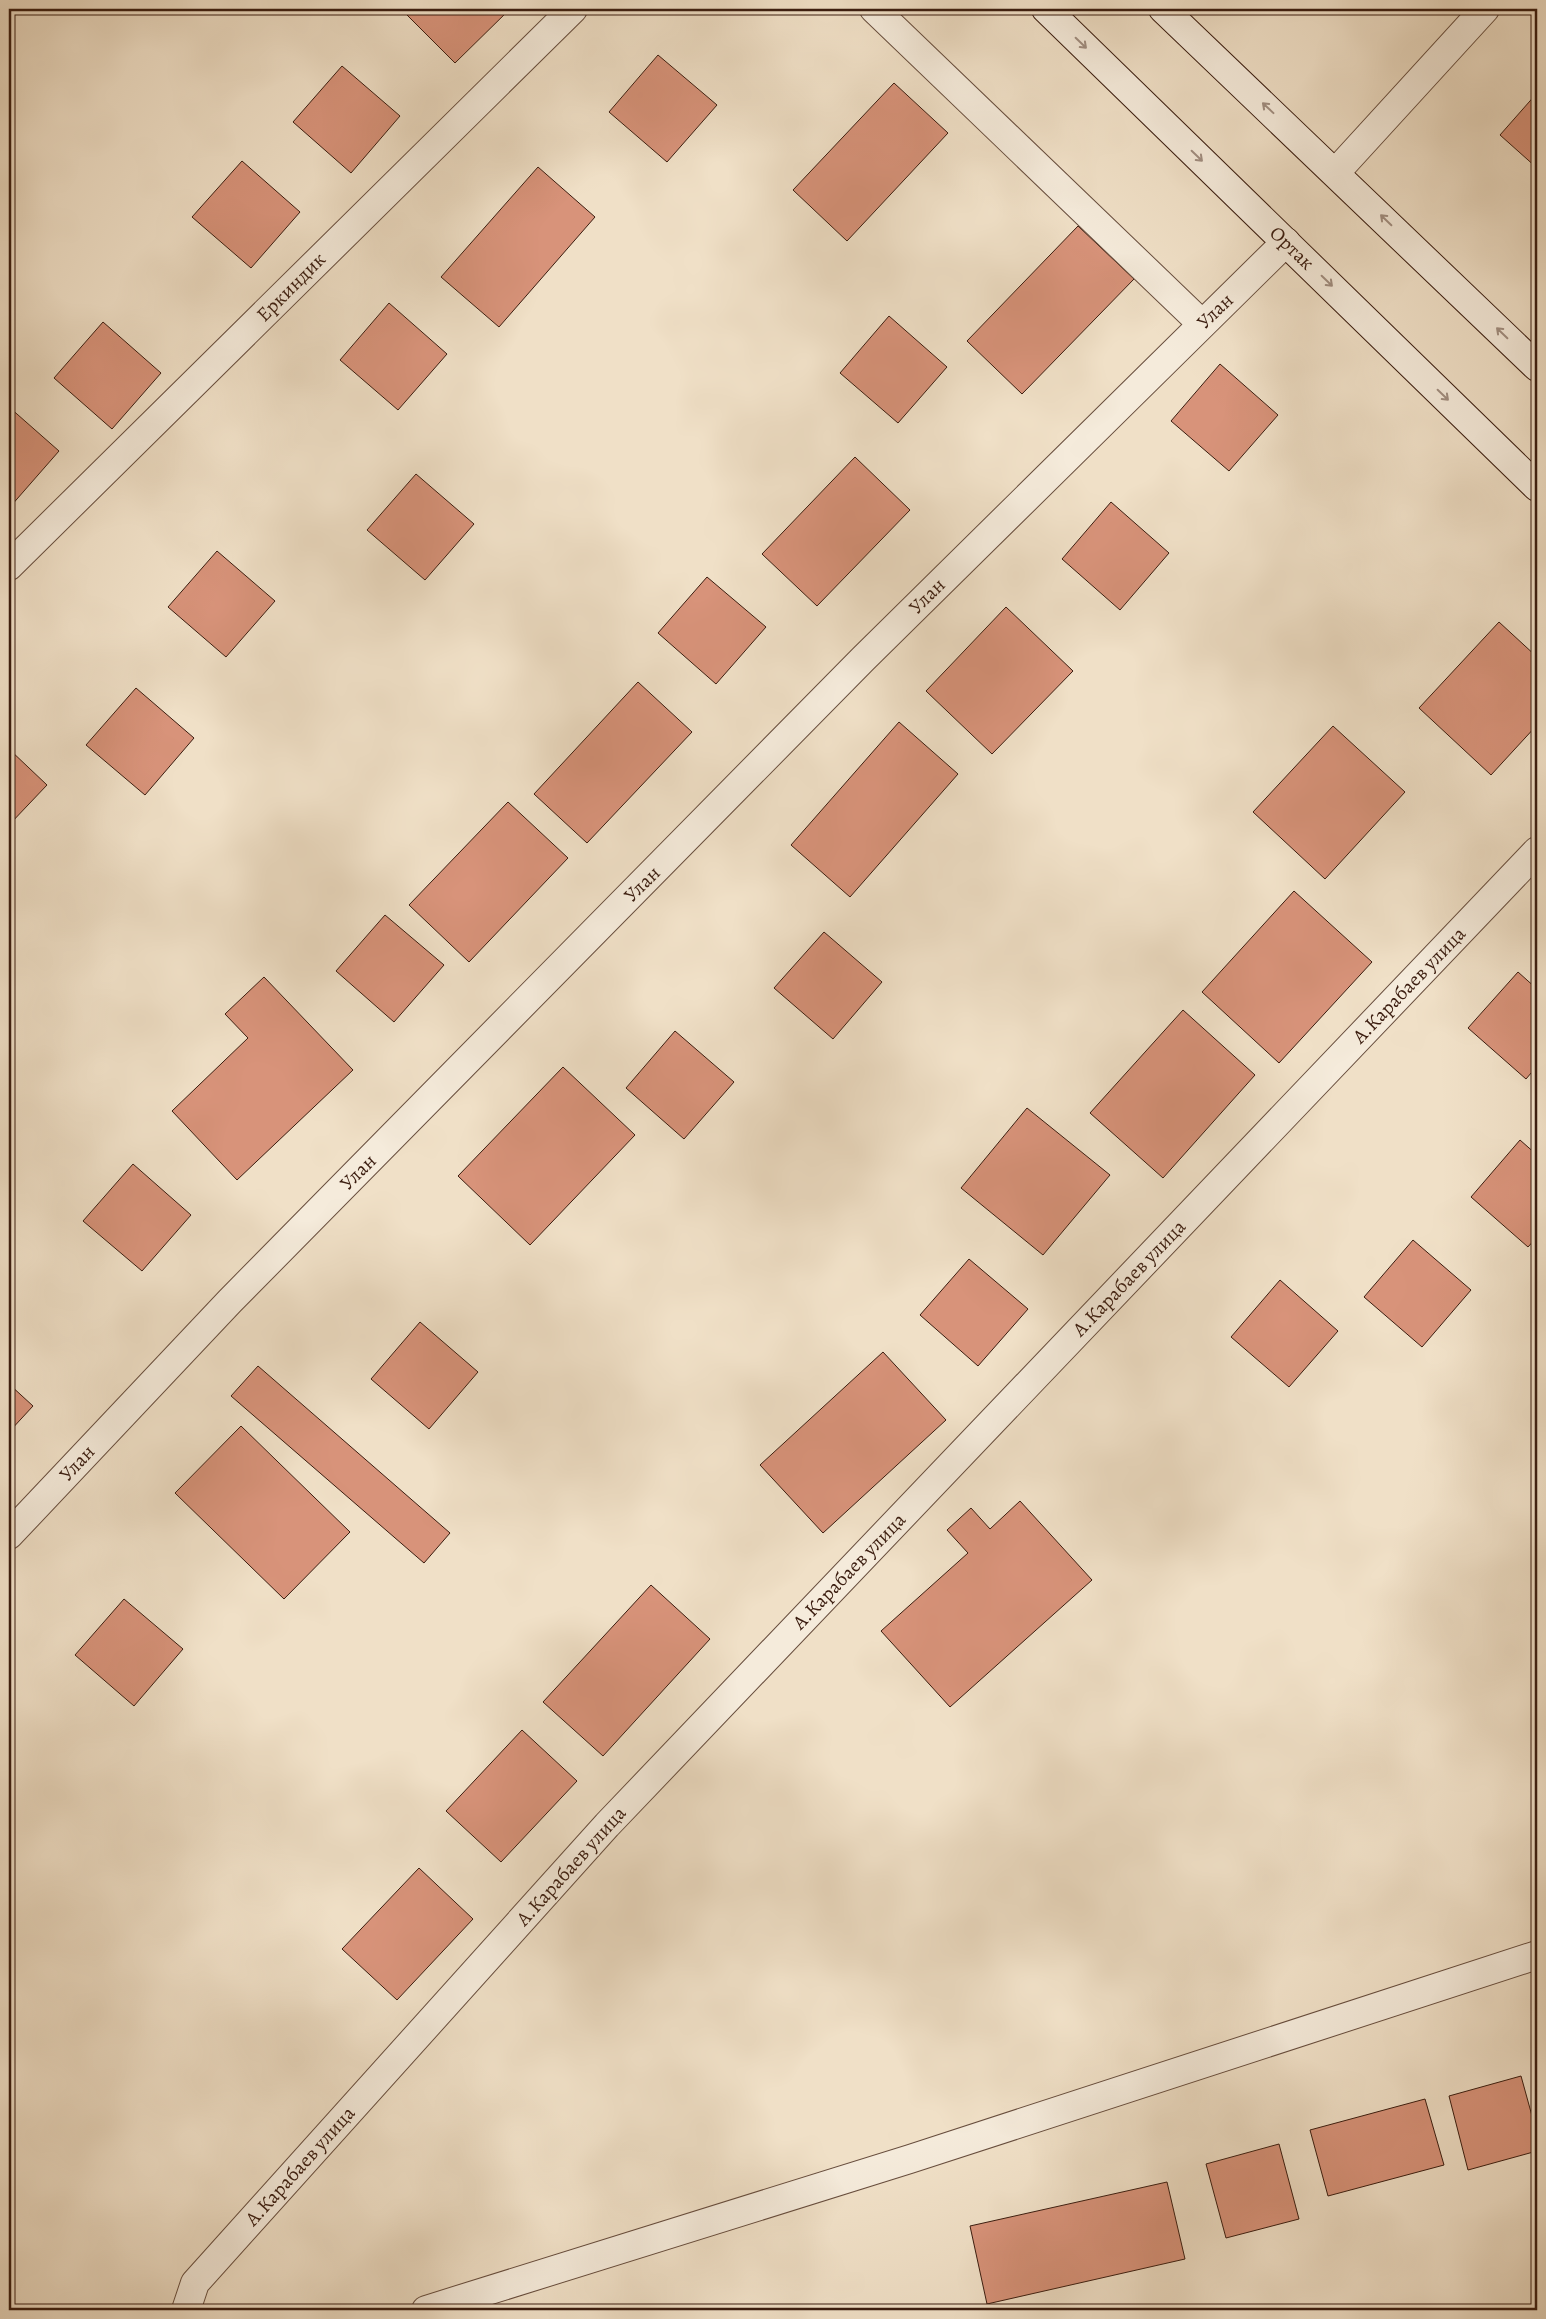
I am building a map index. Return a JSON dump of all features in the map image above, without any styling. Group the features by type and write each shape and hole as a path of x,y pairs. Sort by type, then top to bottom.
{"street":[{"name":"Еркиндик","path":"9,566 573,9"},
{"path":"874,9 1202,324"},
{"name":"Ортак","path":"1046,9 1537,487"},
{"path":"1164,9 1336,172 1537,367"},
{"path":"1336,172 1485,9"},
{"name":"Улан","path":"9,1535 230,1301 856,666 1286,242"},
{"name":"А.Карабаев улица","path":"186,2310 195,2283 607,1825 1537,851"},
{"path":"426,2310 910,2160 1537,1955"}],"building":[{"path":"401,9 510,9 455,63"},
{"path":"658,55 717,105 667,162 609,112"},
{"path":"342,66 400,116 351,173 293,122"},
{"path":"894,83 948,133 847,241 793,190"},
{"path":"1537,93 1537,168 1500,135"},
{"path":"242,161 300,212 251,268 192,217"},
{"path":"538,167 595,217 499,327 441,277"},
{"path":"1078,226 1134,279 1022,394 967,341"},
{"path":"389,303 447,354 398,410 340,360"},
{"path":"889,316 947,367 898,423 840,373"},
{"path":"103,322 161,373 112,429 54,378"},
{"path":"1220,364 1278,415 1229,471 1171,421"},
{"path":"9,407 59,451 10,507 9,507"},
{"path":"855,457 910,510 817,606 762,554"},
{"path":"416,474 474,524 425,580 367,530"},
{"path":"1111,502 1169,553 1120,610 1062,559"},
{"path":"217,551 275,601 226,657 168,607"},
{"path":"707,577 766,627 716,684 658,633"},
{"path":"1006,607 1073,671 992,754 926,691"},
{"path":"1499,622 1537,657 1537,725 1491,775 1419,708"},
{"path":"638,682 692,732 587,843 534,794"},
{"path":"136,688 194,738 145,795 86,745"},
{"path":"899,722 958,774 850,897 791,845"},
{"path":"1333,726 1405,792 1325,879 1253,812"},
{"path":"9,749 47,785 9,825"},
{"path":"508,802 568,858 469,962 409,905"},
{"path":"1294,891 1372,962 1279,1063 1202,992"},
{"path":"385,915 444,965 394,1022 336,971"},
{"path":"824,932 882,982 833,1039 774,988"},
{"path":"1518,972 1537,989 1537,1066 1526,1079 1468,1028"},
{"path":"264,977 353,1070 237,1180 172,1111 248,1038 225,1014"},
{"path":"1183,1010 1255,1075 1163,1178 1090,1113"},
{"path":"675,1031 734,1082 684,1139 626,1088"},
{"path":"563,1067 635,1135 530,1245 458,1176"},
{"path":"1027,1108 1110,1175 1043,1255 961,1188"},
{"path":"1520,1140 1537,1155 1537,1237 1528,1247 1471,1197"},
{"path":"133,1164 191,1215 142,1271 83,1221"},
{"path":"1413,1240 1471,1290 1422,1347 1364,1297"},
{"path":"969,1259 1028,1309 978,1366 920,1315"},
{"path":"1280,1280 1338,1331 1289,1387 1231,1337"},
{"path":"420,1322 478,1372 429,1429 371,1379"},
{"path":"883,1352 946,1420 823,1533 760,1465"},
{"path":"258,1366 450,1533 424,1563 231,1396"},
{"path":"9,1384 33,1406 9,1432"},
{"path":"241,1426 350,1532 284,1599 175,1493"},
{"path":"1020,1501 1092,1580 950,1707 881,1631 968,1553 947,1530 971,1508 990,1529"},
{"path":"651,1585 710,1639 603,1756 543,1702"},
{"path":"124,1599 183,1649 134,1706 75,1655"},
{"path":"522,1730 577,1781 501,1862 446,1811"},
{"path":"419,1868 473,1919 397,2000 342,1949"},
{"path":"1521,2076 1537,2134 1537,2151 1468,2170 1449,2096"},
{"path":"1425,2099 1444,2165 1328,2196 1310,2130"},
{"path":"1279,2144 1299,2219 1226,2238 1206,2164"},
{"path":"1167,2182 1185,2259 987,2304 970,2226"}]}
